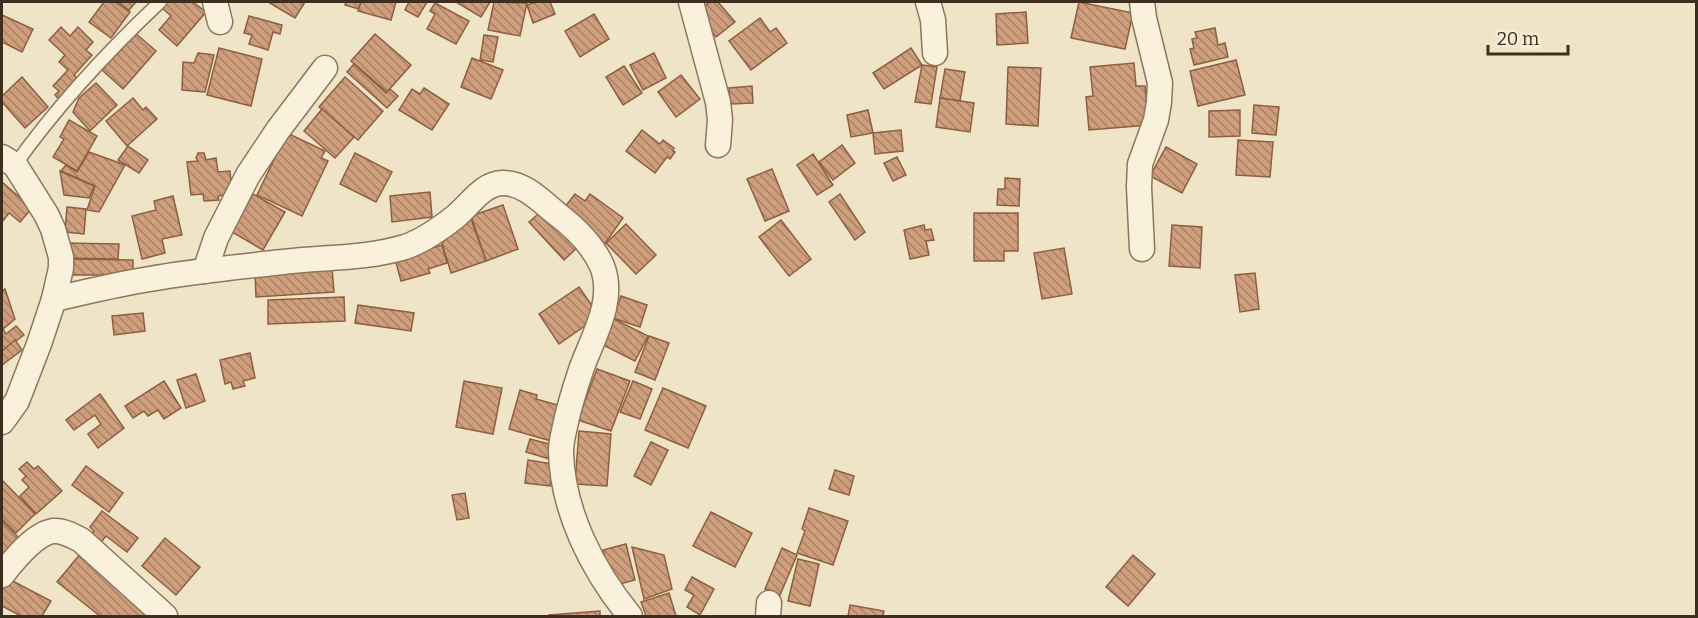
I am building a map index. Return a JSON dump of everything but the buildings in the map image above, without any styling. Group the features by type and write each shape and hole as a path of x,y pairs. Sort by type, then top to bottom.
{"street":[{"path":"691,2 718,102 720,120 717,146"},
{"path":"928,2 933,20 935,53"},
{"path":"1142,249 1140,164 1156,120 1160,83 1146,26 1143,2"},
{"path":"205,271 216,238 248,175 278,130 325,69"},
{"path":"2,422 17,401 39,344 54,299 61,268 58,246 46,214 8,161"},
{"path":"54,299 152,278 293,261 376,255 408,246 434,232 457,215 486,188 502,183 513,184 525,189 569,224 591,247 602,267 606,288 601,321 570,403 560,448 564,488 575,522 602,578 630,616"},
{"path":"2,575 29,545 39,538 52,531 66,532 81,540 165,616"}],"lane":[{"path":"8,161 38,132 109,51 160,2"}]}
